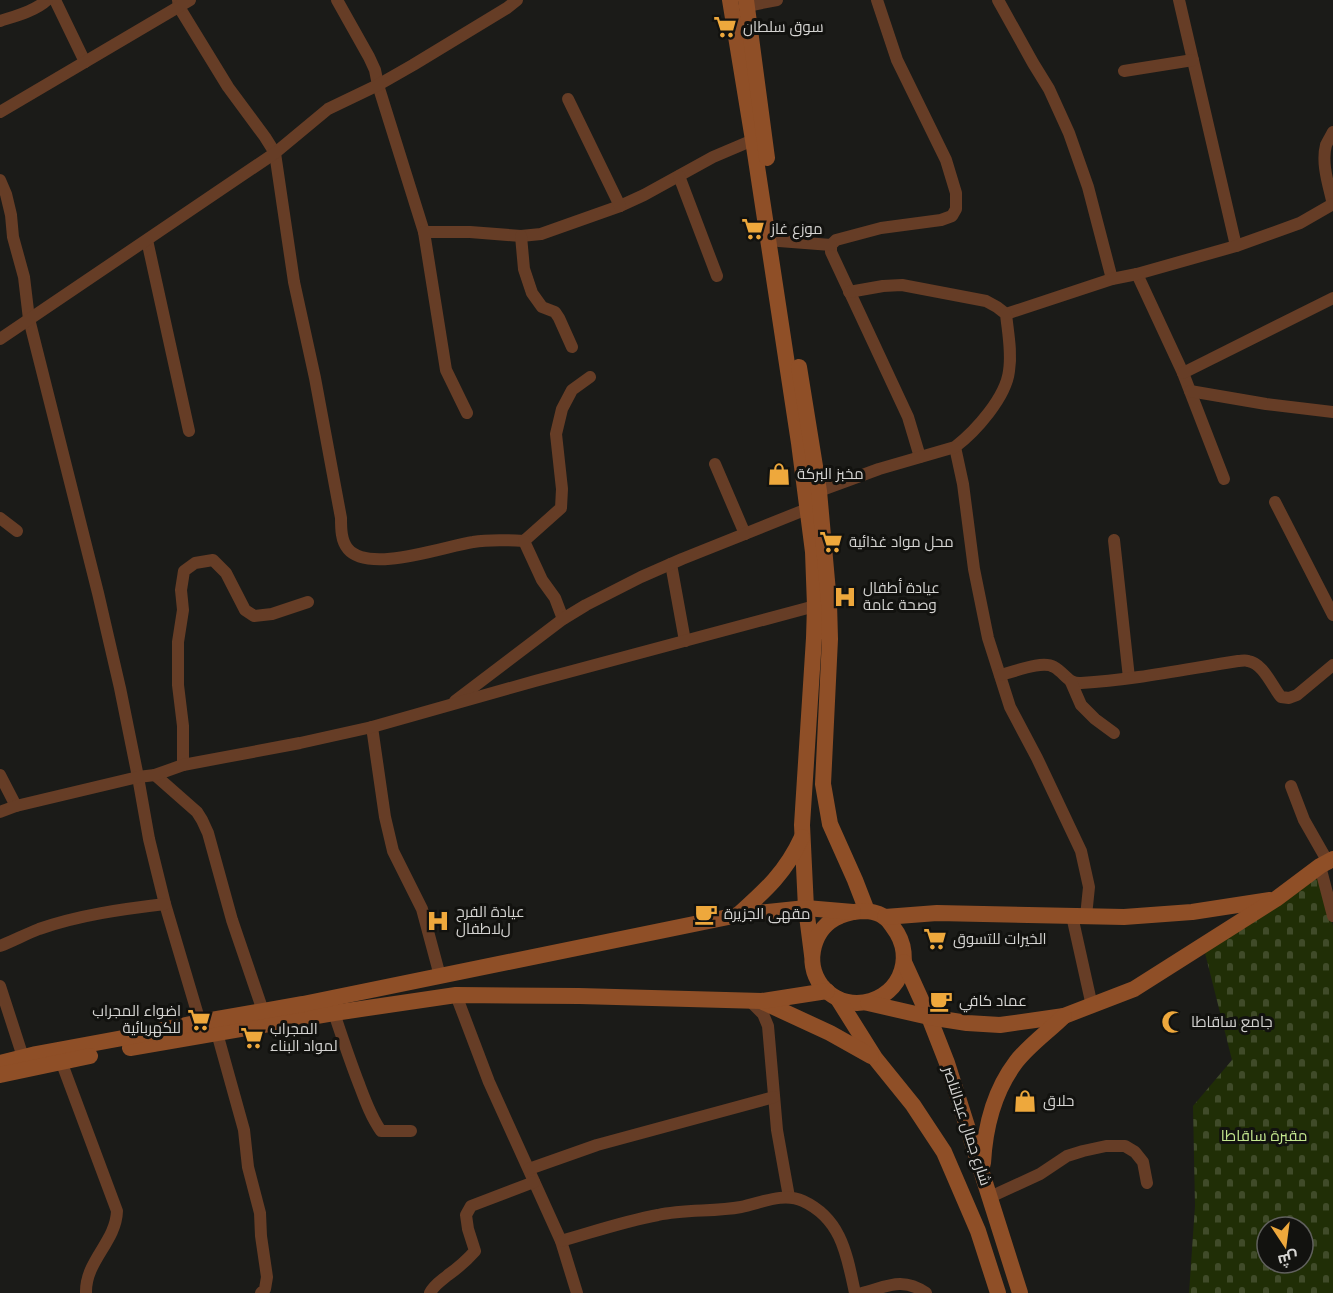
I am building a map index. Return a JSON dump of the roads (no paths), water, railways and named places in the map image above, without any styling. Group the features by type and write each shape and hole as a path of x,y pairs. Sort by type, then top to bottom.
{"main road":[{"path":"730,0 797,431 813,552 815,606 802,836 806,908 813,965 820,984 832,995 850,1003 868,1003 967,1023 1000,1025 1064,1016 1134,989 1276,899 1327,863"},
{"path":"746,3 778,241 819,491 830,639 824,784 830,824 855,880 860,911"},
{"path":"738,915 781,874 802,836"},
{"path":"0,1063 738,915 806,908 860,911 885,917 937,913 1124,917 1192,912 1276,899"},
{"path":"812,955 815,942 830,921 841,915 860,911"},
{"path":"868,1003 893,988 901,976 904,962 903,948 898,933 885,917"},
{"name":"شارع جمال عبدالناصر","path":"904,962 930,1017 947,1063 1020,1293"},
{"path":"0,1075 61,1061 217,1033 456,995 756,1001 832,995"},
{"name":"شارع جمال عبدالناصر","path":"832,995 875,1058 913,1105 944,1152 978,1231 998,1293"},
{"path":"756,1001 830,1033 875,1058"},
{"path":"982,1173 985,1140 992,1106 1006,1078 1016,1062 1030,1047 1064,1016"}],"street":[{"path":"0,21 45,3 47,0"},
{"path":"55,0 85,62"},
{"path":"337,0 375,70 424,232 446,370 467,413"},
{"path":"0,339 274,153 328,110 378,85 507,9 517,0"},
{"path":"746,3 777,0"},
{"path":"877,0 897,60 946,160 956,192 956,209 952,216 941,220 881,228 836,240 831,245 831,252 908,417 920,457"},
{"path":"998,0 1049,89 1069,133 1088,187 1112,279"},
{"path":"1179,0 1236,246"},
{"path":"0,112 182,2 228,87 274,153 294,282 315,378 341,518 341,534 348,549 359,556 377,560 401,558 473,542 524,541 561,508 562,489 556,434 562,409 572,390 590,376"},
{"path":"1124,71 1193,60"},
{"path":"568,99 620,206"},
{"path":"1006,314 1112,279 1236,246 1300,223 1333,205 1325,168 1326,146 1333,132"},
{"path":"424,232 470,232 521,236 541,234 620,206 712,157 753,140"},
{"path":"679,176 717,276"},
{"path":"0,180 6,194 13,237 24,277 29,319 120,688 148,839 200,1022"},
{"path":"521,236 524,269 532,293 542,307 555,312 572,347"},
{"path":"147,240 189,431"},
{"path":"778,241 831,245"},
{"path":"1137,274 1183,373 1224,478"},
{"path":"819,491 879,469 956,447 984,418 997,400 1005,386 1009,372 1010,352 1006,314 986,301 902,285 849,292"},
{"path":"1183,373 1333,298"},
{"path":"1190,391 1266,404 1333,412"},
{"path":"956,447 974,569 988,638 1010,707 1081,851 1089,887 1079,916 1092,1006"},
{"path":"716,464 745,534"},
{"path":"1275,502 1333,615"},
{"path":"447,706 563,619 586,605 640,577 807,509"},
{"path":"0,518 18,531"},
{"path":"1114,540 1129,678"},
{"path":"524,541 542,580 555,598 563,619"},
{"path":"183,765 178,642 183,610 181,590 184,571 195,563 213,561 226,573 245,610 254,616 272,614 308,602"},
{"path":"671,564 685,641"},
{"path":"0,812 16,806 155,775 183,765 372,727 815,606"},
{"path":"1071,682 1078,684 1129,678 1248,661 1257,664 1281,697 1289,698 1333,665"},
{"path":"1000,675 1037,666 1053,666 1071,682 1081,705 1114,733"},
{"path":"372,727 385,817 393,850 422,909 440,976"},
{"path":"155,775 197,812 208,833 232,920 263,1011"},
{"path":"2,781 16,806"},
{"path":"1291,786 1304,820 1327,863 1333,916"},
{"path":"0,946 40,929 76,919 165,904"},
{"path":"0,986 23,1057"},
{"path":"456,995 489,1082 561,1241 577,1293"},
{"path":"756,1001 768,1026 777,1130 789,1197"},
{"path":"334,1013 363,1096 376,1125 381,1131 411,1131"},
{"path":"217,1033 244,1130 248,1167 260,1214 267,1277 266,1289 261,1293"},
{"path":"61,1061 117,1211 112,1232 90,1269 86,1293"},
{"path":"529,1169 597,1145 774,1097"},
{"path":"990,1197 1040,1174 1067,1156 1106,1146 1125,1146 1135,1152 1143,1162 1147,1184"},
{"path":"430,1293 439,1281 475,1251 466,1215 471,1206 534,1182"},
{"path":"561,1241 659,1214 728,1209 789,1197 802,1200 812,1206 830,1222 844,1245 855,1293"},
{"path":"862,1293 902,1283 926,1293"}],"place":[{"name":"سوق سلطان","path":"725,27"},
{"name":"موزع غاز","path":"753,229"},
{"name":"مخبز البركة","path":"779,474"},
{"name":"محل مواد غذائية","path":"831,542"},
{"name":"عيادة أطفال وصحة عامة","path":"845,597"},
{"name":"مقهى الجزيرة","path":"706,914"},
{"name":"عيادة الفرح لﻻطفال","path":"438,921"},
{"name":"الخيرات للتسوق","path":"935,939"},
{"name":"عماد كافي","path":"941,1001"},
{"name":"اضواء المجراب للكهربائية","path":"199,1020"},
{"name":"جامع ساقاطا","path":"1173,1022"},
{"name":"المجراب لمواد البناء","path":"252,1038"},
{"name":"حلاق","path":"1025,1101"}],"park label":[{"name":"مقبرة ساقاطا","path":"1264,1136"}]}
